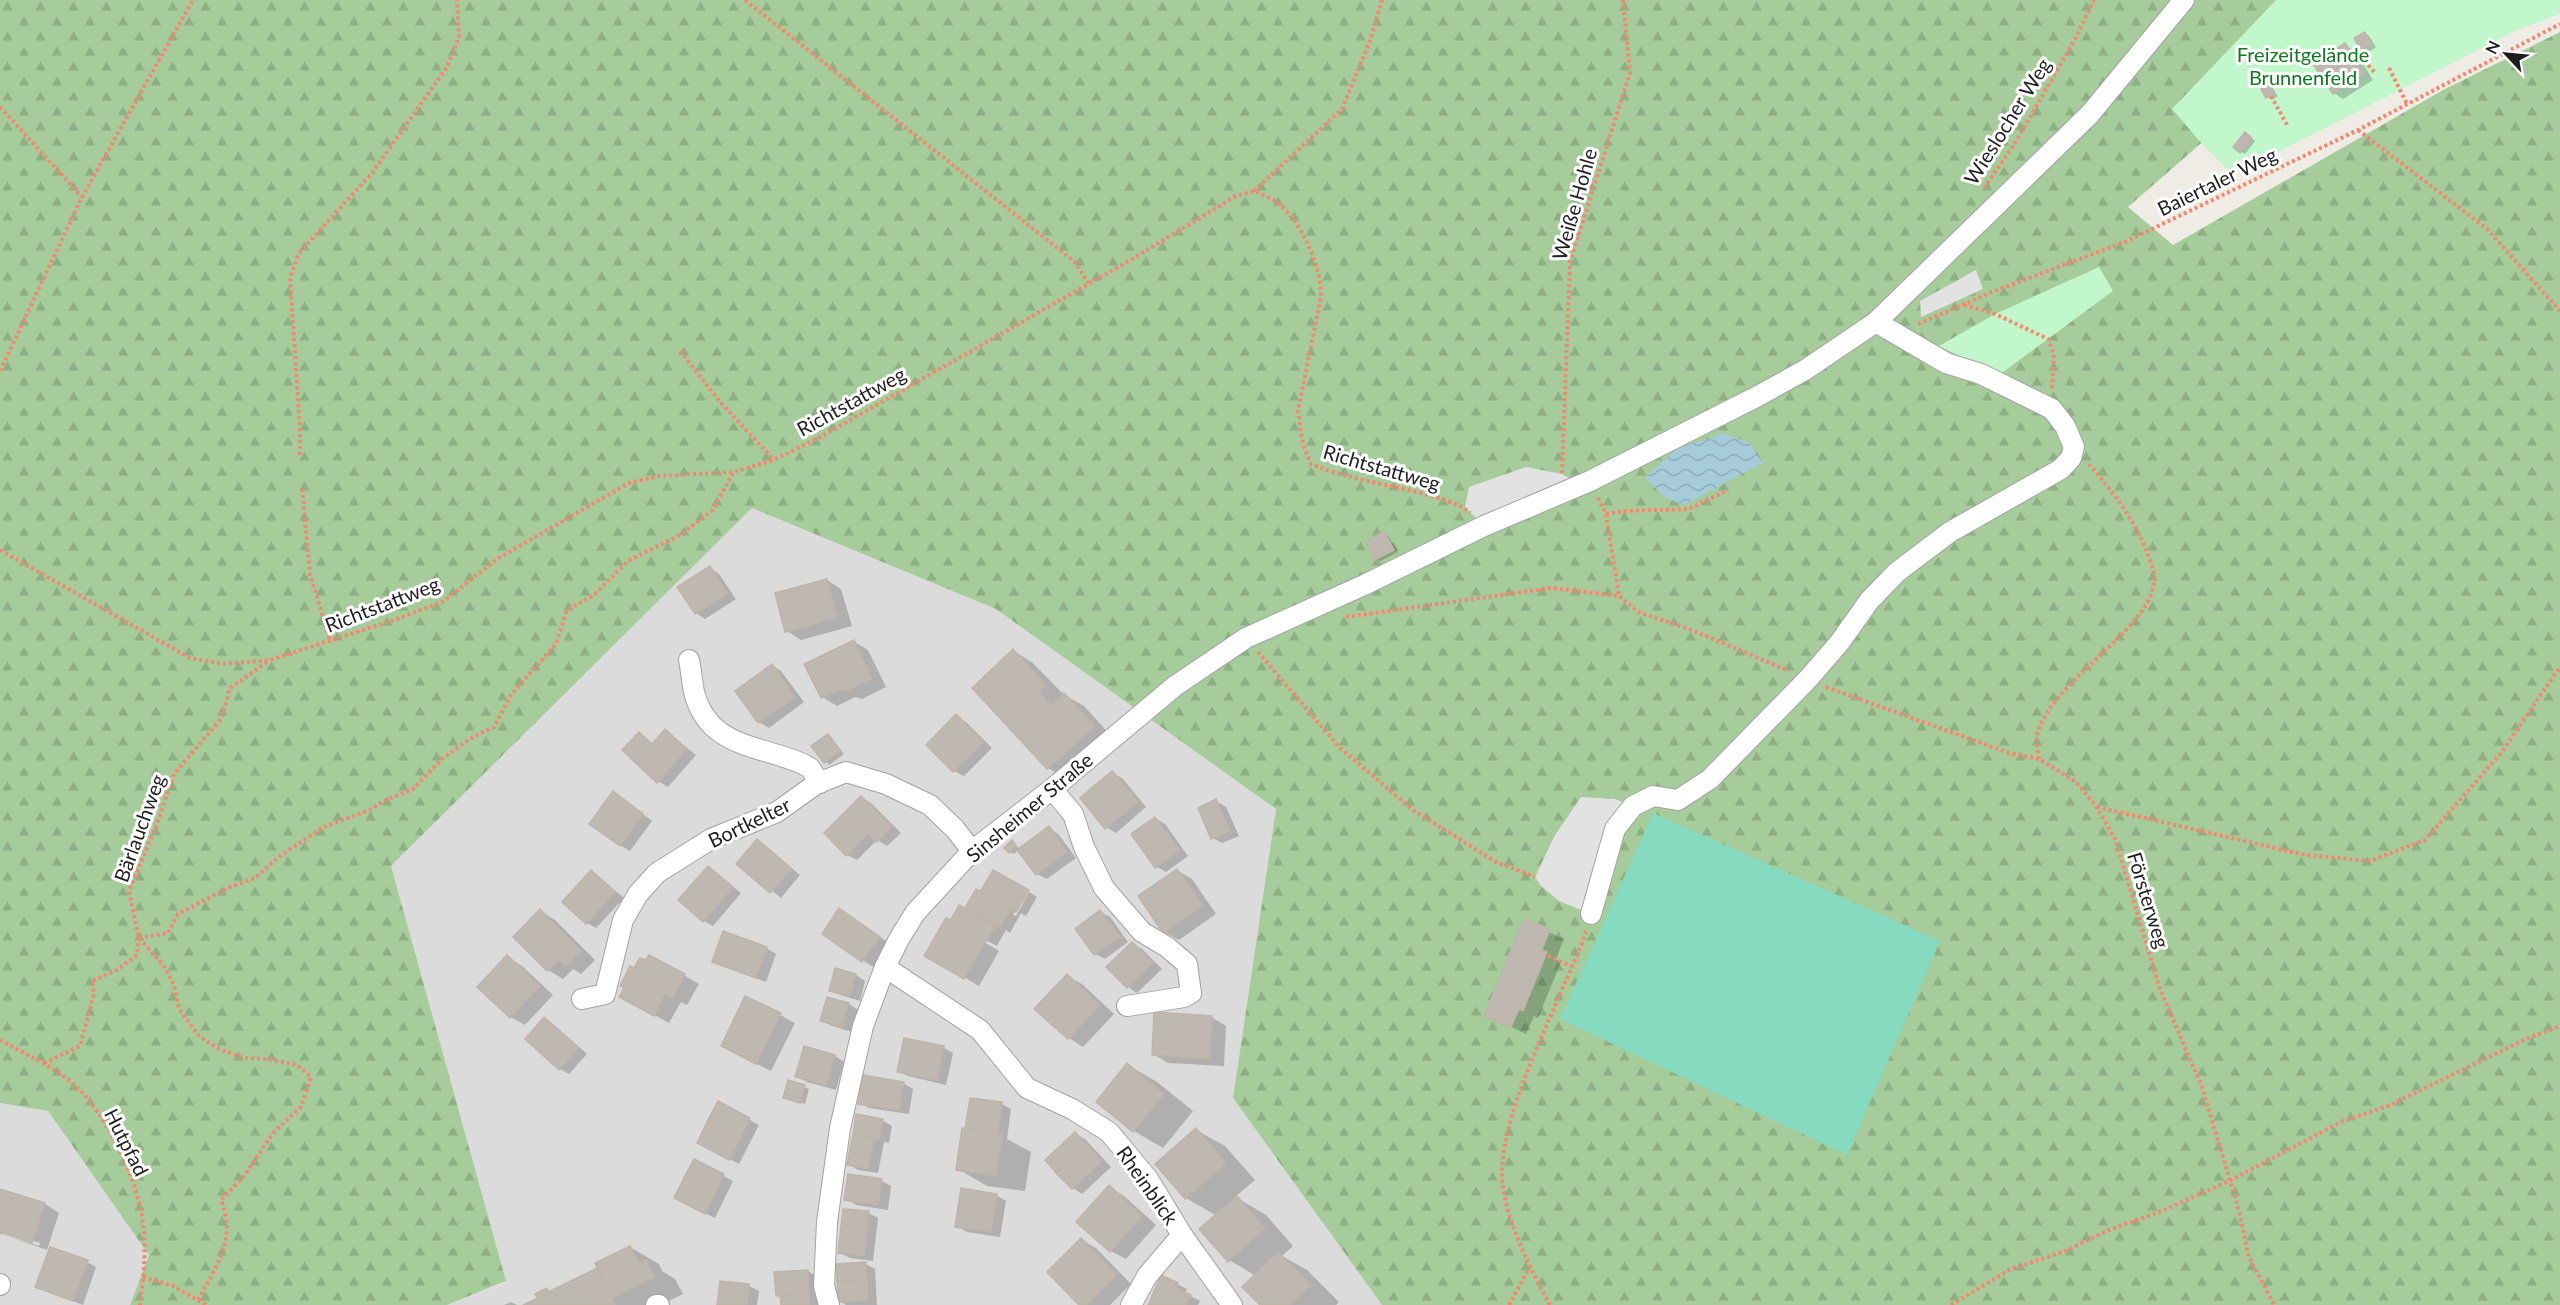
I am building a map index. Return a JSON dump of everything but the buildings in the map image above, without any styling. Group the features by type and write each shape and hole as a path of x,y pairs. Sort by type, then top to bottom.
{"street":[{"name":"Sinsheimer Straße","path":"829,1305 824,1286 827,1222 840,1128 863,1026 885,967 915,913 972,851 1052,789 1175,686 1246,638 1484,526 1590,481 1805,370 1876,322 2091,114 2184,0"},
{"path":"1591,914 1615,829 1633,806 1653,796 1678,800 1710,778 1808,679 1840,642 1869,600 1897,572 1950,532 2061,469 2071,458 2074,447 2065,426 2052,408 1981,374 1946,363 1876,322"},
{"path":"689,660 694,693 708,723 724,736 803,764 810,768 820,783"},
{"name":"Bortkelter","path":"582,999 605,994 623,920 638,894 657,873 711,839 777,812 820,783 846,772 886,784 930,805 955,829 972,851"},
{"path":"1052,789 1073,814 1084,847 1104,888 1142,932 1167,947 1187,964 1191,993 1184,997 1127,1006"},
{"name":"Rheinblick","path":"885,967 980,1030 1028,1088 1072,1109 1109,1132 1148,1179 1182,1235 1232,1305"},
{"name":"Rheinblick","path":"1131,1305 1147,1276 1182,1235"}],"path":[{"path":"0,371 82,197 193,0"},
{"path":"300,455 290,278 299,253 372,173 447,67 459,37 457,0"},
{"path":"745,0 1075,262 1088,283"},
{"path":"1254,191 1342,109 1370,41 1382,0"},
{"name":"Weiße Hohle","path":"1564,493 1562,474 1570,262 1630,74 1623,0"},
{"name":"Wieslocher Weg","path":"1982,189 2015,143 2079,33 2094,0"},
{"name":"Baiertaler Weg","path":"1911,327 2127,241 2358,130 2560,24"},
{"path":"2355,59 2360,56 2376,74"},
{"path":"2388,68 2407,104"},
{"path":"2271,96 2287,125"},
{"path":"0,107 82,197"},
{"path":"2358,130 2487,228 2560,310"},
{"name":"Richtstattweg","path":"0,550 190,658 224,664 270,660 397,619 444,601 497,559 629,483 659,476 734,472 774,460 824,435 1236,196 1254,191 1280,205 1290,216 1307,241 1322,282 1299,411 1303,445 1311,464 1465,507 1484,526"},
{"path":"1962,305 1995,314 2048,339 2054,354 2052,408"},
{"path":"680,351 721,404 774,460"},
{"path":"2039,759 2037,736 2049,711 2070,683 2118,638 2148,604 2154,574 2139,532 2114,494 2074,447"},
{"path":"43,1063 80,1046 94,994 92,981 117,970 137,955 139,938 168,933 178,914 230,887 255,878 280,856 324,827 372,809 382,801 413,789 444,758 473,737 494,727 511,695 556,644 567,610 594,595 627,561 680,535 713,510 734,472"},
{"path":"1341,618 1551,588 1619,596 1606,514 1590,481"},
{"path":"302,489 310,574 330,640"},
{"path":"1606,514 1623,511 1688,509 1728,490"},
{"name":"Försterweg","path":"1619,596 1638,612 1689,629 1836,692 2009,753 2039,759 2076,782 2096,806 2115,839 2160,989 2202,1087 2249,1257 2274,1305"},
{"path":"1246,638 1340,748 1413,810 1496,862 1535,877"},
{"name":"Bärlauchweg","path":"198,1300 225,1250 228,1215 221,1200 245,1175 273,1133 301,1107 311,1077 297,1065 268,1059 243,1058 219,1049 199,1036 178,1010 174,985 163,965 139,938 129,891 157,824 174,774 221,720 230,688 270,660"},
{"path":"2096,806 2305,855 2370,861 2425,840 2501,753 2560,667"},
{"path":"1550,1305 1530,1265 1508,1209 1502,1170 1507,1132 1584,938 1591,914"},
{"path":"1548,956 1571,966"},
{"path":"1951,1305 2009,1270 2065,1251 2111,1229 2162,1211 2229,1181 2341,1122 2388,1106 2526,1039 2560,1026"},
{"name":"Hutpfad","path":"0,1040 43,1063 87,1098 120,1152 131,1176 144,1231 140,1305"},
{"path":"1509,1305 1530,1265"},
{"path":"143,1277 173,1286 206,1305"}],"shaded area":[{"path":"1976,270 1983,289 1921,317 1920,301"},
{"path":"1526,467 1562,474 1581,485 1484,526 1465,507 1469,487"},
{"path":"752,508 996,609 1276,809 1233,1098 1382,1305 447,1305 506,1282 391,866"},
{"path":"1581,797 1615,799 1633,806 1591,914 1559,901 1541,886 1535,877 1555,835"},
{"path":"0,1103 48,1111 149,1255 130,1305 0,1305"}],"green space":[{"path":"0,0 2365,0 2128,207 2173,245 2443,90 2560,32 2560,1305 1382,1305 1233,1098 1276,809 996,609 752,508 391,866 506,1281 447,1305 130,1305 149,1255 48,1111 0,1103"},
{"name":"Freizeitgelände Brunnenfeld","path":"2276,0 2560,0 2560,14 2517,30 2233,175 2172,109"},
{"path":"2099,267 2113,291 1999,375 1939,346 1995,314"},
{"path":"1653,813 1940,941 1847,1155 1560,1019"}],"water":[{"path":"1724,433 1750,443 1762,463 1684,505 1664,497 1645,478 1677,449"}]}
